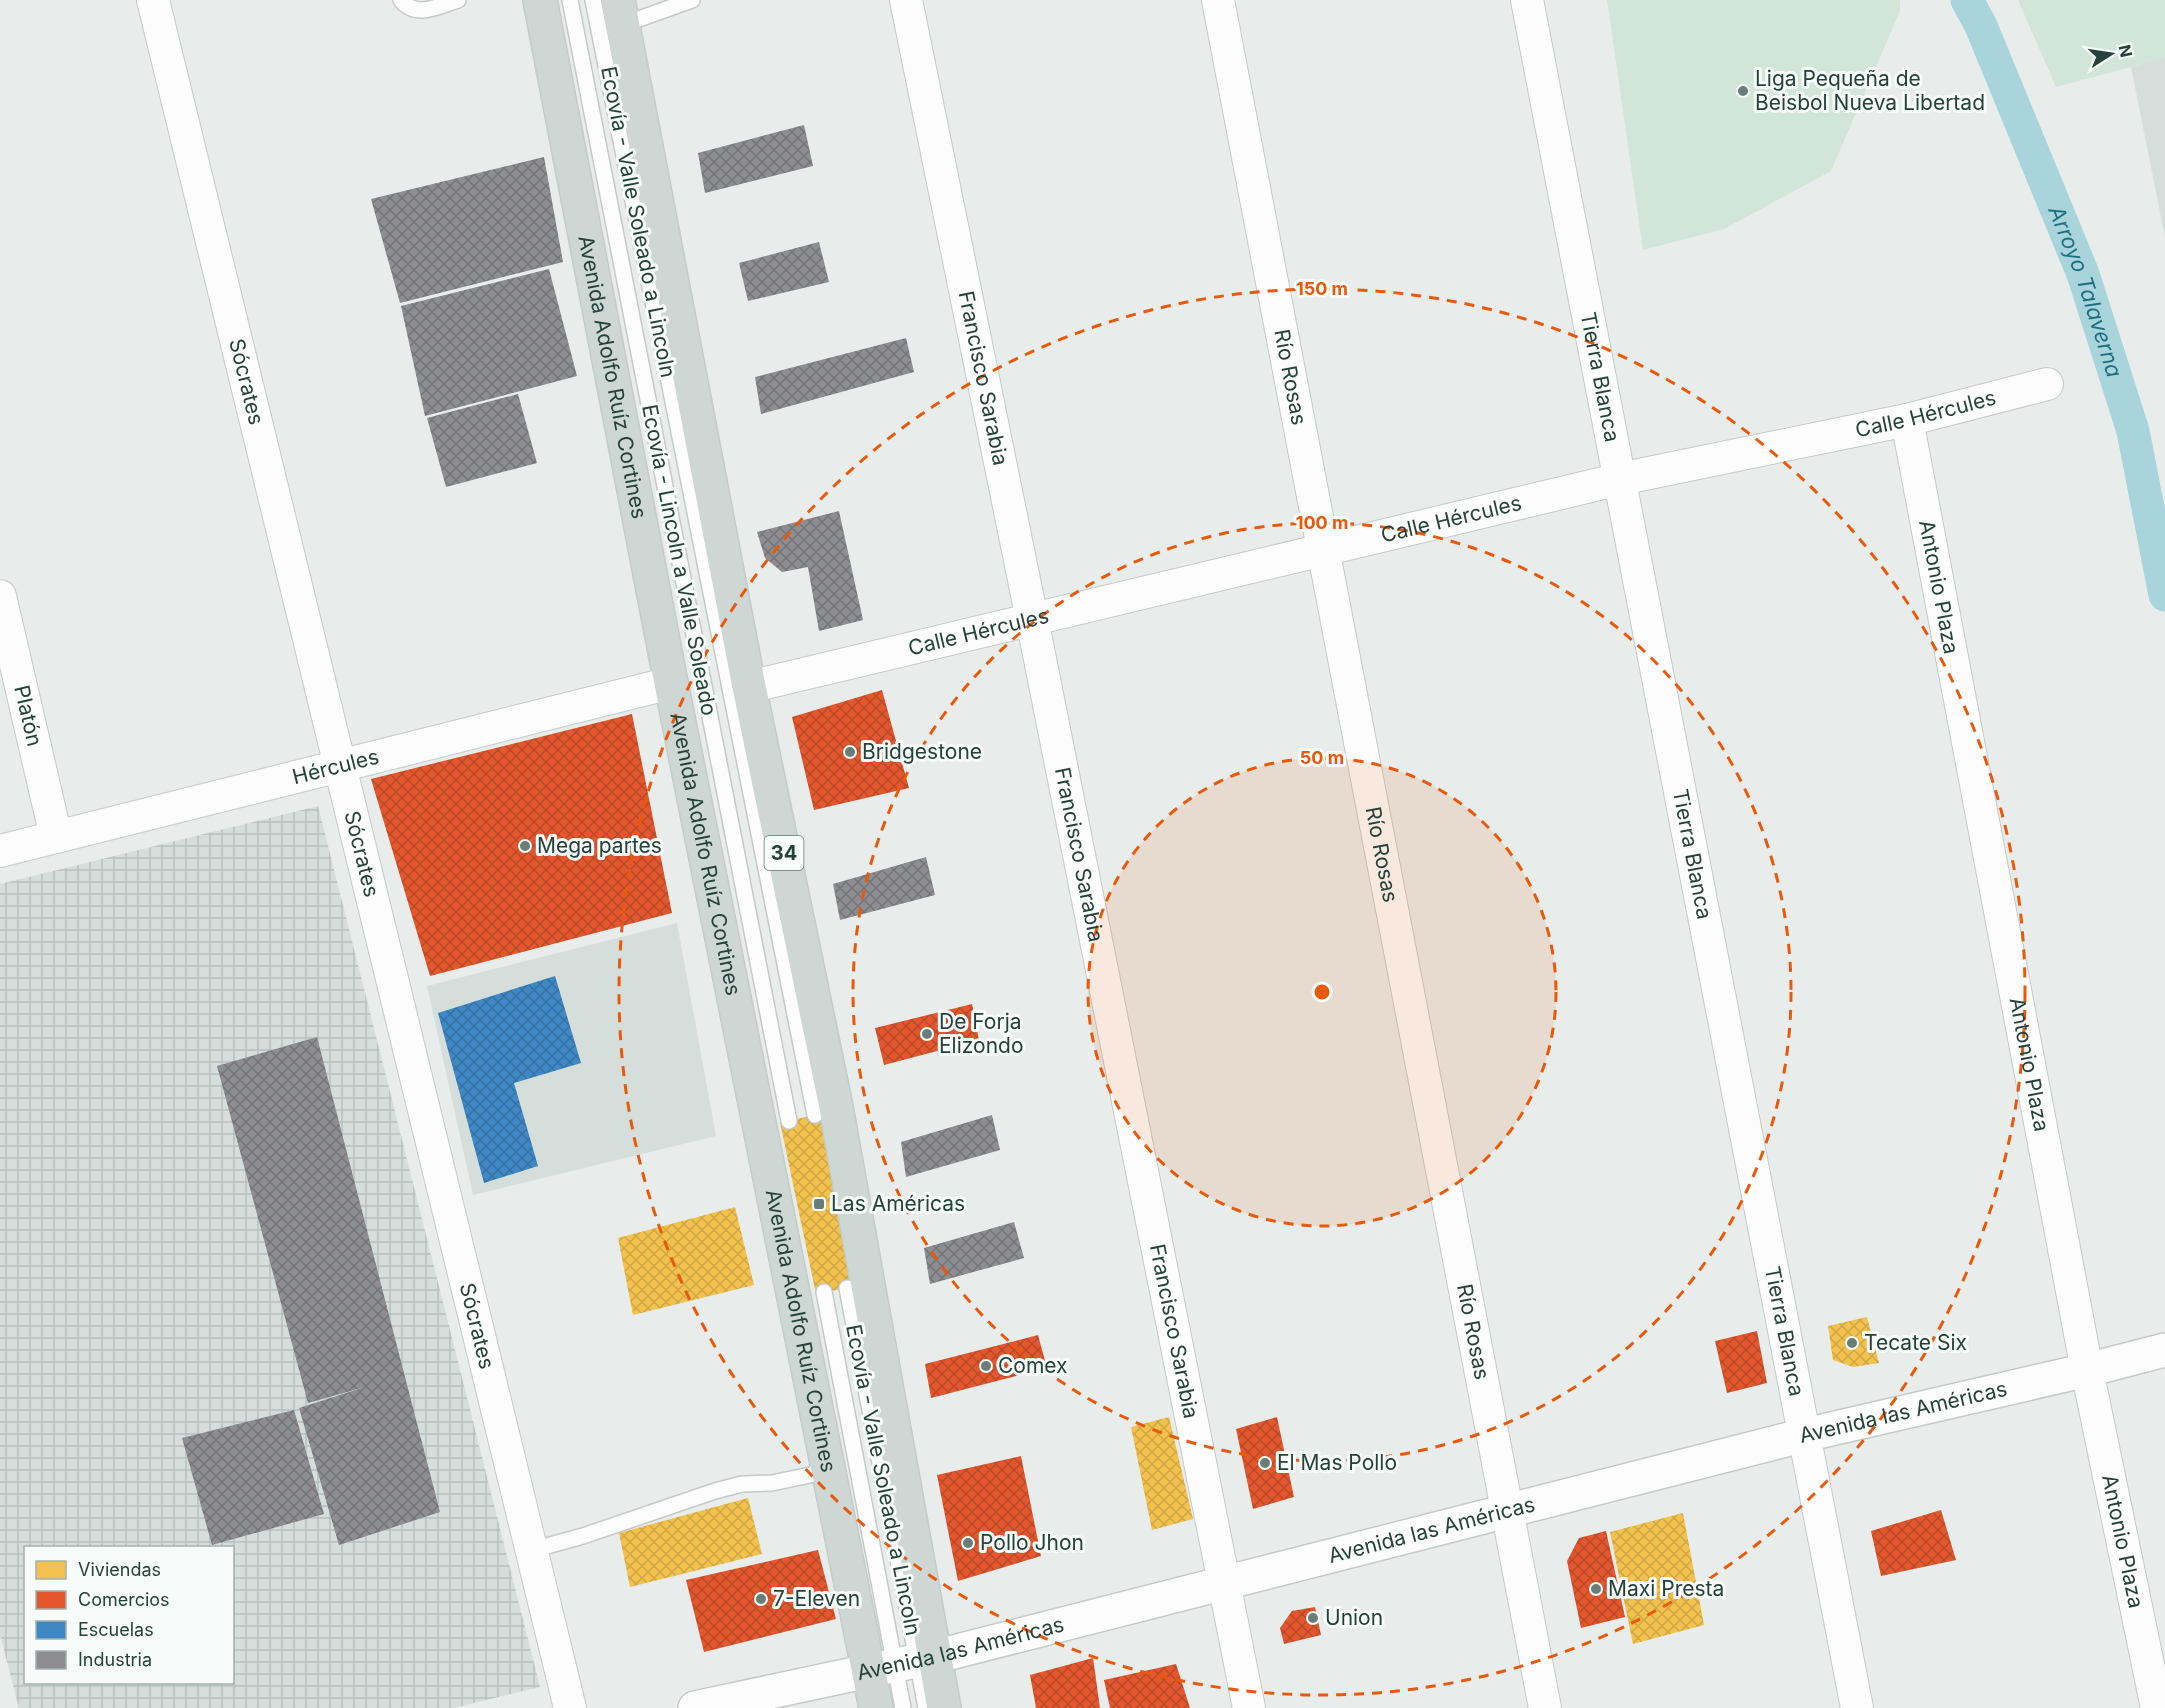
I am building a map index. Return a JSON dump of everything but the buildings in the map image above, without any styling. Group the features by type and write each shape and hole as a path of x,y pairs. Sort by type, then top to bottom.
{"main road":[{"name":"Avenida Adolfo Ruíz Cortines","path":"540,0 671,683 829,1471 904,1664 944,1708"},
{"name":"Avenida Adolfo Ruíz Cortines","path":"620,13 749,687 836,1107 904,1664 876,1708"},
{"name":"Avenida las Américas","path":"695,1708 904,1664 1805,1435 2165,1350"}],"street":[{"name":"Sócrates","path":"153,0 570,1708"},
{"name":"Francisco Sarabia","path":"906,0 1249,1708"},
{"name":"Río Rosas","path":"1218,0 1545,1708"},
{"name":"Tierra Blanca","path":"1527,0 1857,1708"},
{"name":"Calle Hércules","path":"749,687 1620,479 1907,420 2047,384"},
{"name":"Antonio Plaza","path":"1907,420 2087,1370 2157,1708"},
{"name":"Platón","path":"0,596 56,837"},
{"name":"Hércules","path":"0,851 671,683"}],"lane":[{"path":"401,0 410,8 421,11 458,0"},
{"name":"Ecovía - Lincoln a Valle Soleado","path":"570,0 789,1121"},
{"name":"Ecovía - Valle Soleado a Lincoln","path":"593,0 815,1115"},
{"path":"620,13 692,0"},
{"name":"Ecovía - Valle Soleado a Lincoln","path":"847,1287 904,1664 926,1708"},
{"path":"824,1292 904,1664 903,1708"},
{"path":"532,1550 583,1536 715,1491 742,1484 772,1483 829,1471"}],"shaded area":[{"path":"2165,58 2165,237 2131,67"},
{"path":"318,806 540,1687 454,1708 19,1708 0,1635 0,884"},
{"path":"677,923 716,1136 473,1195 427,986"}],"green space":[{"name":"Liga Pequeña de Beisbol Nueva Libertad","path":"1607,0 1900,0 1900,11 1831,171 1724,229 1643,250"},
{"path":"2018,0 2165,0 2165,58 2056,87"}],"waterway":[{"name":"Arroyo Talaverna","path":"1967,0 1981,26 2083,274 2133,431 2165,595"}],"place":[{"name":"Liga Pequeña de Beisbol Nueva Libertad","path":"1743,91"},
{"name":"Bridgestone","path":"850,752"},
{"name":"Mega partes","path":"525,846"},
{"name":"De Forja Elizondo","path":"927,1034"},
{"name":"Las Américas","path":"819,1204"},
{"name":"Tecate Six","path":"1852,1343"},
{"name":"Comex","path":"986,1366"},
{"name":"El Mas Pollo","path":"1265,1463"},
{"name":"Pollo Jhon","path":"968,1543"},
{"name":"Maxi Presta","path":"1596,1589"},
{"name":"7-Eleven","path":"761,1599"},
{"name":"Union","path":"1313,1618"}]}
